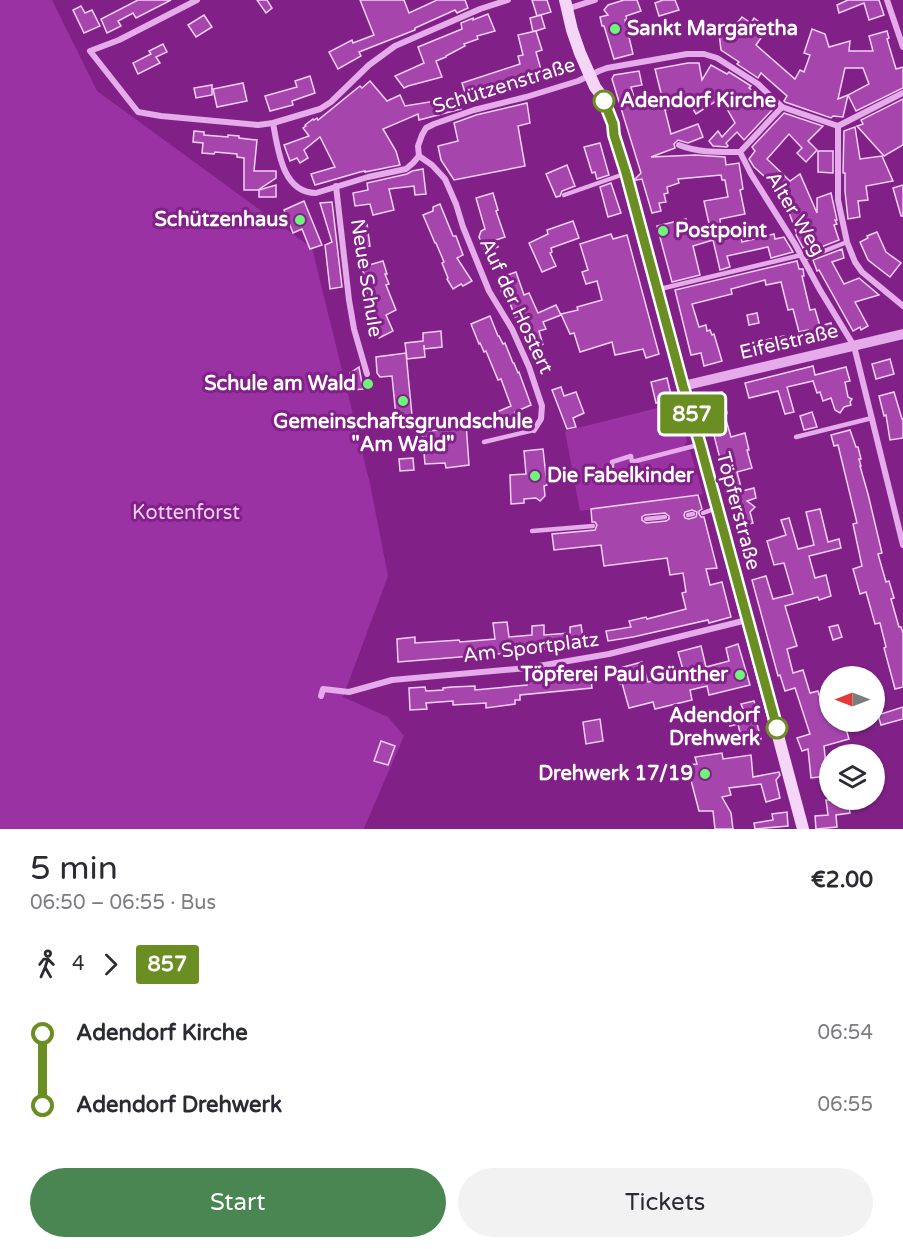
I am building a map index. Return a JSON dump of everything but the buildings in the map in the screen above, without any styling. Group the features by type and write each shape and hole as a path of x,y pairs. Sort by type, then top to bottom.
{"main road":[{"name":"Töpferstraße","path":"566,4 572,30 592,82 594,97 605,125 614,135 626,173 803,829"}],"street":[{"path":"197,0 118,40 90,51 138,112 258,125 273,123 320,108 331,102 369,65 395,46 480,9 508,0"},
{"path":"566,4 595,0"},
{"path":"887,0 903,47"},
{"name":"Schützenstraße","path":"419,156 418,146 422,135 426,128 434,123 578,81 592,82 607,68 687,54 704,54 717,58 758,84 782,107"},
{"path":"679,145 710,152 740,152 782,107 838,126 903,93"},
{"path":"273,123 284,170 291,183 306,193 316,193 368,177 406,169 419,156"},
{"path":"838,126 838,200 855,262 862,272 903,306"},
{"name":"Alter Weg","path":"740,152 854,346 903,544"},
{"name":"Auf der Hostert","path":"419,156 432,165 445,179 485,282 512,329 529,367 542,406 541,418 534,430"},
{"name":"Neue Schule","path":"336,186 349,300 354,329 367,374"},
{"name":"Eifelstraße","path":"683,386 903,334"},
{"name":"Am Sportplatz","path":"321,696 323,689 349,692 392,680 527,668 609,654 747,620"}],"lane":[{"path":"564,195 626,173"},
{"path":"657,289 802,257 848,242"},
{"path":"796,437 872,418"},
{"name":"Auf der Hostert","path":"483,442 534,430"},
{"path":"612,467 612,462 626,457 631,456 632,462 700,444"},
{"path":"703,513 717,508"},
{"path":"646,519 665,517"},
{"path":"532,531 593,526"}],"green space":[{"name":"Kottenforst","path":"0,0 52,0 97,91 312,248 370,484 388,576 343,697 388,717 404,736 364,829 0,829"},
{"path":"677,403 687,442 685,444 687,450 690,451 703,494 580,511 565,431"}],"bus line":[{"name":"857","path":"604,101 613,124 614,135 777,728"}],"place":[{"name":"Sankt Margaretha","path":"615,29"},
{"name":"Adendorf Kirche","path":"604,101"},
{"name":"Schützenhaus","path":"300,220"},
{"name":"Postpoint","path":"663,231"},
{"name":"Schule am Wald","path":"368,384"},
{"name":"Gemeinschaftsgrundschule \"Am Wald\"","path":"403,401"},
{"name":"Die Fabelkinder","path":"535,476"},
{"name":"Töpferei Paul Günther","path":"740,675"},
{"name":"Adendorf Drehwerk","path":"777,728"},
{"name":"Drehwerk 17/19","path":"705,774"}]}
